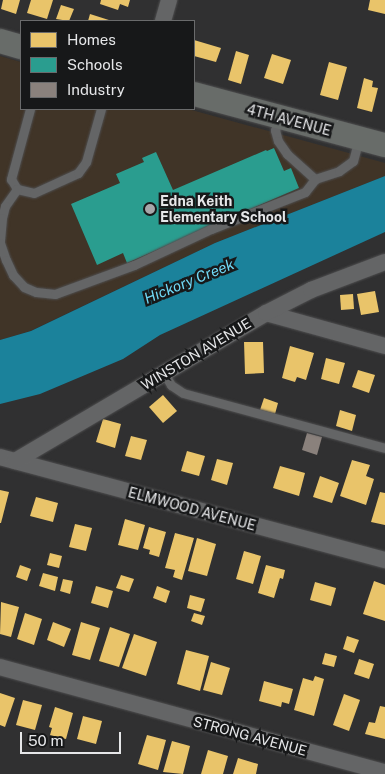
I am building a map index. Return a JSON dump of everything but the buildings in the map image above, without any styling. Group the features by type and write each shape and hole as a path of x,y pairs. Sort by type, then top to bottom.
{"street":[{"path":"163,20 169,0"},
{"path":"0,41 20,47"},
{"name":"4TH AVENUE","path":"195,94 385,145"},
{"name":"WINSTON AVENUE","path":"8,459 164,373 266,313 311,290 385,262"},
{"path":"266,313 385,346"},
{"name":"ELMWOOD AVENUE","path":"8,459 385,560"},
{"name":"STRONG AVENUE","path":"0,667 385,772"}],"lane":[{"path":"30,110 11,179 17,189 34,193 78,173 86,162 102,110"},
{"path":"279,117 275,130 286,154 315,179"},
{"path":"17,189 5,206 2,218 0,243 6,260 13,275 24,287 36,292 55,294 134,266 211,229 304,192 315,179 339,171 352,161 359,138"},
{"path":"164,373 171,386 183,393 385,448"}],"shaded area":[{"name":"Edna Keith Elementary School","path":"0,56 20,62 20,110 192,110 385,163 385,176 215,243 30,331 0,340"}],"water":[{"name":"Hickory Creek","path":"385,176 385,232 160,335 123,359 40,394 0,404 0,340 31,331 215,243"}],"place":[{"name":"Edna Keith Elementary School","path":"150,209"}]}
